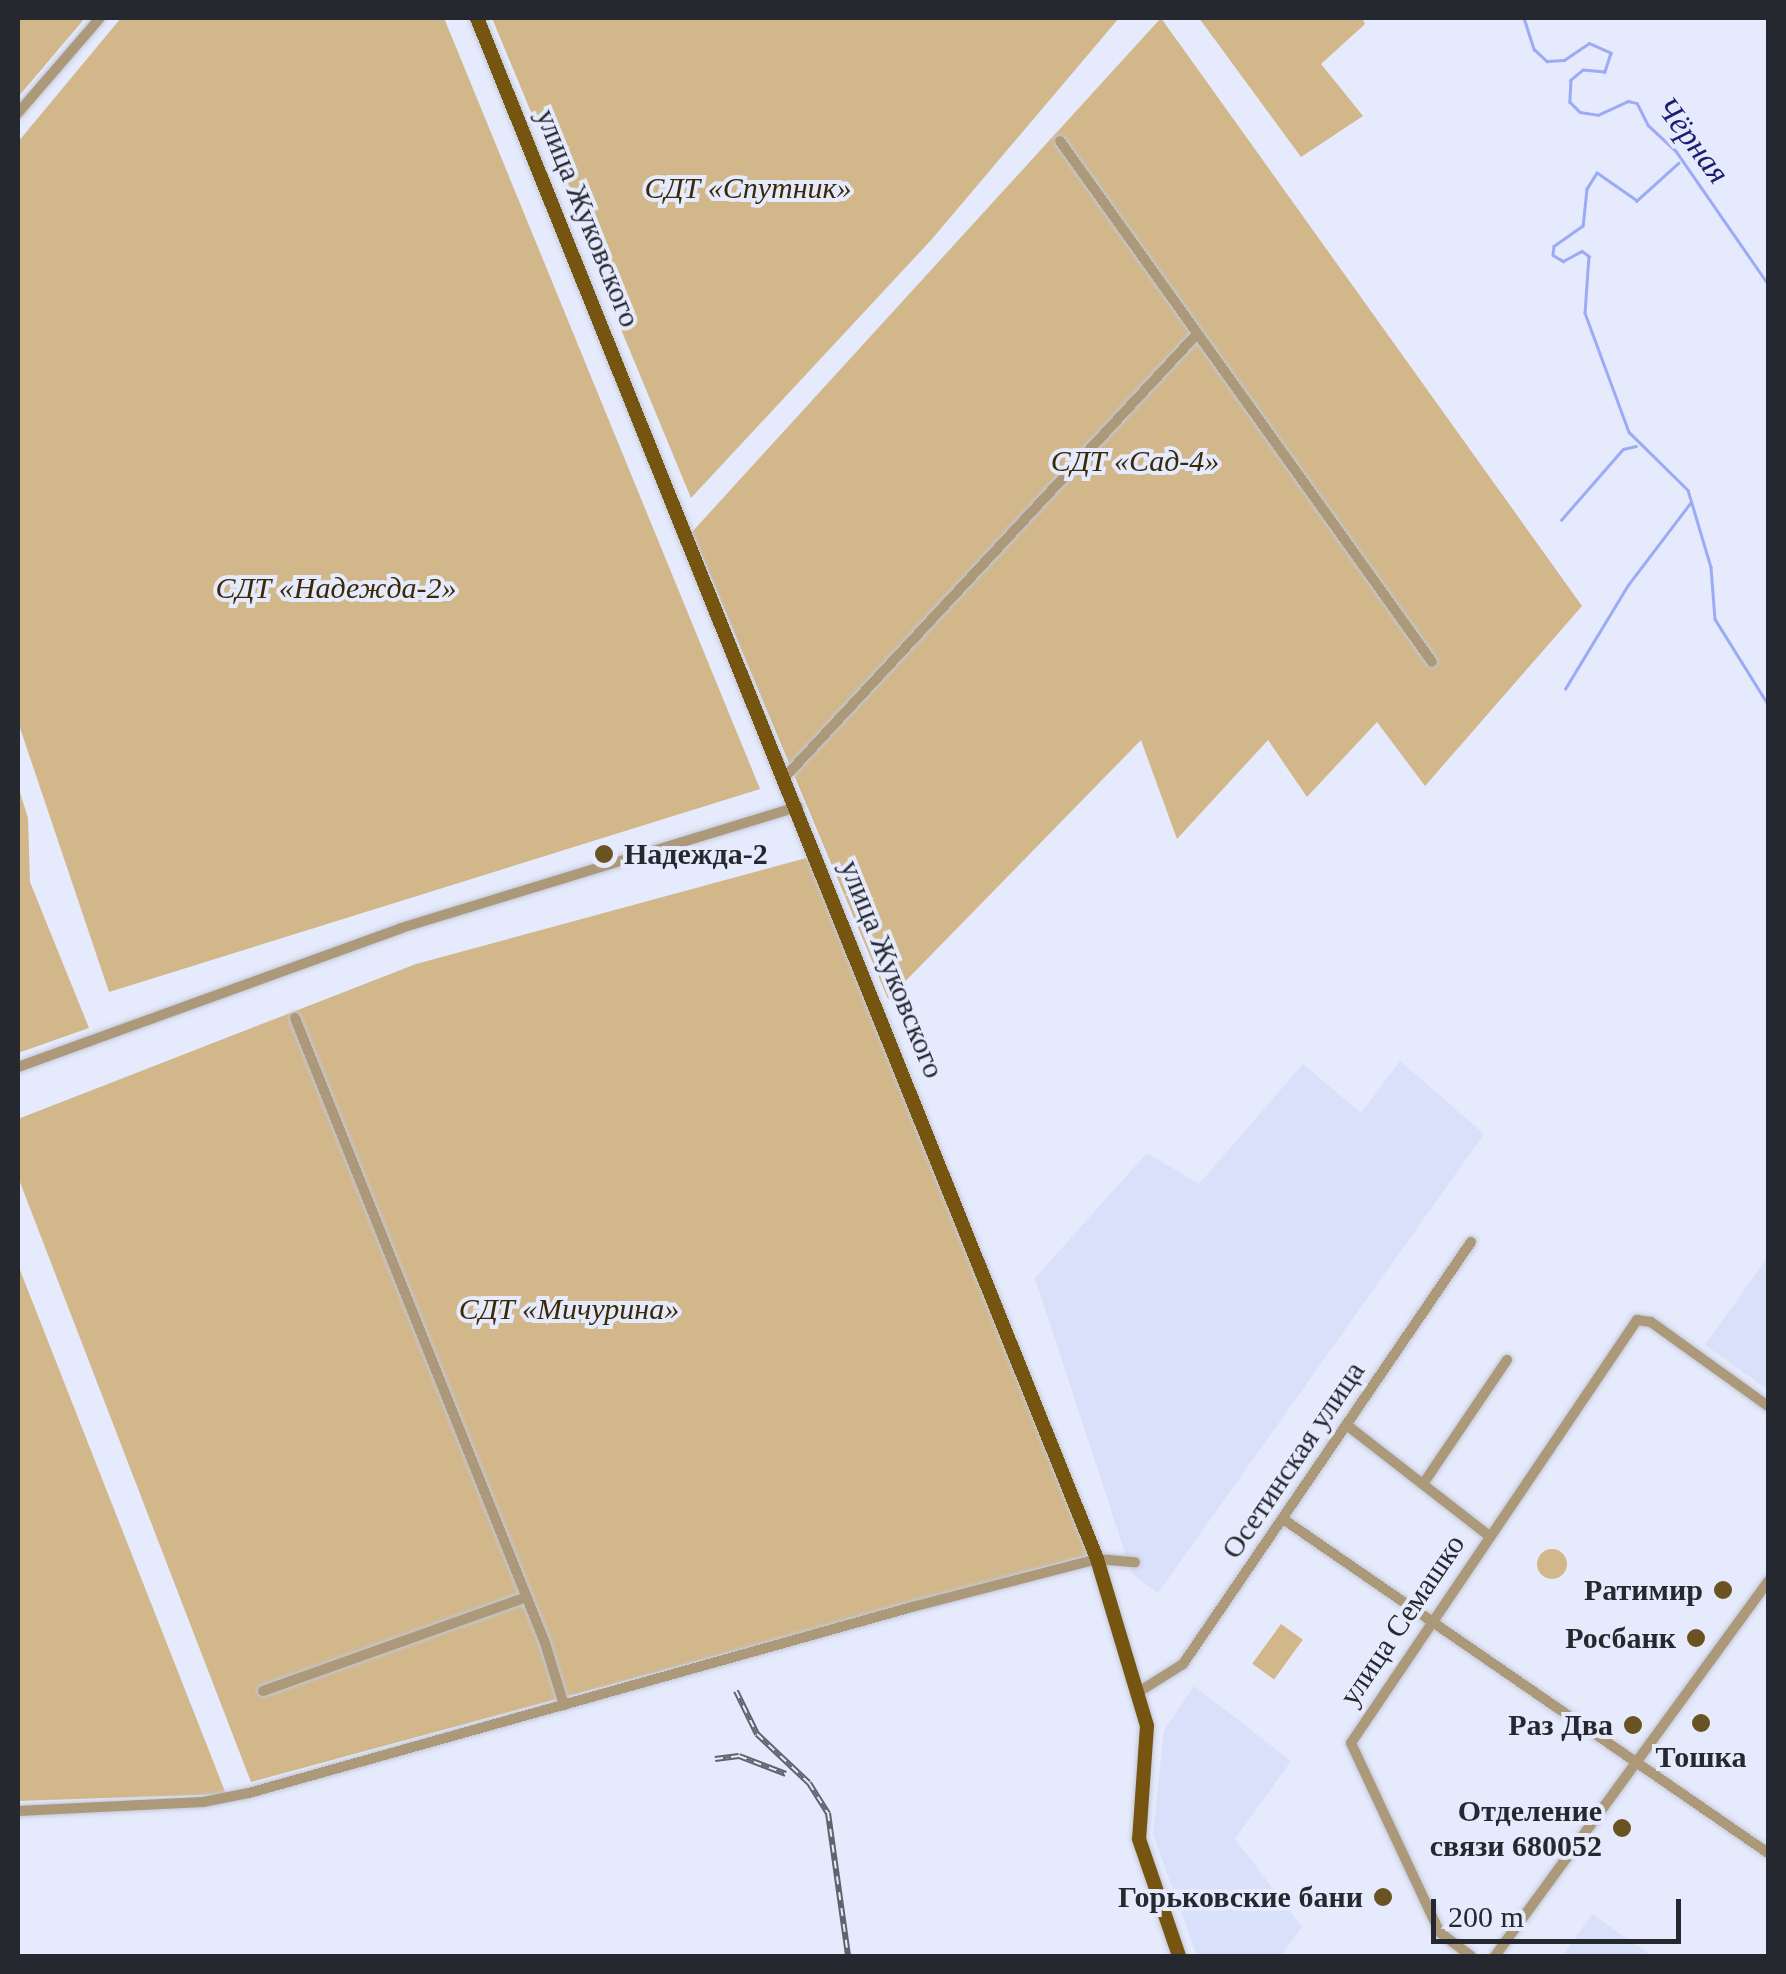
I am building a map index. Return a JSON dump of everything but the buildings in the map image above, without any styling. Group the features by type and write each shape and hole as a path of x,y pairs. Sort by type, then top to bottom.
{"main road":[{"name":"улица Жуковского","path":"477,18 786,776 1097,1559 1140,1691 1148,1759 1139,1839 1180,1956"}],"street":[{"path":"18,113 100,18"},
{"path":"1060,142 1432,662"},
{"path":"786,776 1197,334"},
{"path":"18,1067 401,928 798,807"},
{"path":"296,1018 527,1596 564,1705"},
{"name":"Осетинская улица","path":"1140,1691 1183,1664 1471,1242"},
{"name":"улица Семашко","path":"1471,1956 1440,1932 1351,1744 1488,1535 1637,1320 1651,1322 1768,1406"},
{"path":"1423,1484 1507,1360"},
{"path":"1348,1426 1488,1535"},
{"path":"1283,1518 1768,1853"},
{"path":"18,1810 203,1802 1097,1559 1135,1562"},
{"path":"1494,1956 1768,1581"},
{"path":"263,1691 527,1596"}],"shaded area":[{"path":"1400,1061 1484,1134 1158,1593 1132,1574 1035,1278 1147,1153 1199,1184 1303,1064 1361,1113"},
{"path":"1768,1257 1768,1390 1705,1345"},
{"path":"1194,1686 1291,1761 1235,1839 1302,1927 1281,1956 1197,1956 1153,1834 1164,1731"},
{"path":"1592,1914 1652,1956 1562,1956"}],"green space":[{"path":"18,18 85,18 18,97"},
{"name":"СДТ «Надежда-2»","path":"121,18 444,18 760,789 109,992 18,722 18,142"},
{"name":"СДТ «Спутник»","path":"492,18 1119,18 932,239 691,498"},
{"name":"СДТ «Сад-4»","path":"1161,18 1582,606 1425,786 1377,722 1307,797 1268,740 1177,839 1141,740 888,999 692,532"},
{"path":"1199,18 1362,18 1365,24 1321,64 1363,116 1301,157"},
{"path":"18,786 28,818 30,882 89,1028 18,1053"},
{"name":"СДТ «Мичурина»","path":"810,857 1092,1554 251,1782 18,1177 18,1119 416,964"},
{"path":"18,1265 226,1794 18,1801"},
{"path":"1552,1549 1563,1553 1567,1564 1563,1575 1552,1579 1541,1575 1537,1564 1541,1553"},
{"path":"1281,1624 1303,1640 1274,1680 1252,1664"}],"waterway":[{"name":"Чёрная","path":"1524,18 1534,49 1547,61 1564,60 1589,43 1611,53 1605,72 1583,70 1571,80 1570,102 1580,112 1598,115 1628,101 1637,103 1648,125 1676,151 1768,284"},
{"path":"1679,163 1637,201 1597,173 1587,189 1583,226 1554,246 1553,255 1563,261 1582,251 1589,256 1585,313 1629,432 1688,490 1711,567 1715,619 1768,704"},
{"path":"1561,520 1623,449 1636,446"},
{"path":"1565,689 1628,585 1691,502"}],"railway":[{"path":"736,1691 757,1734 809,1783 828,1813 848,1956"},
{"path":"715,1759 739,1756 786,1774"}],"place":[{"name":"Надежда-2","path":"604,854"},
{"name":"Ратимир","path":"1723,1590"},
{"name":"Росбанк","path":"1696,1638"},
{"name":"Тошка","path":"1701,1723"},
{"name":"Раз Два","path":"1633,1725"},
{"name":"Отделение связи 680052","path":"1622,1828"},
{"name":"Горьковские бани","path":"1383,1897"}]}
